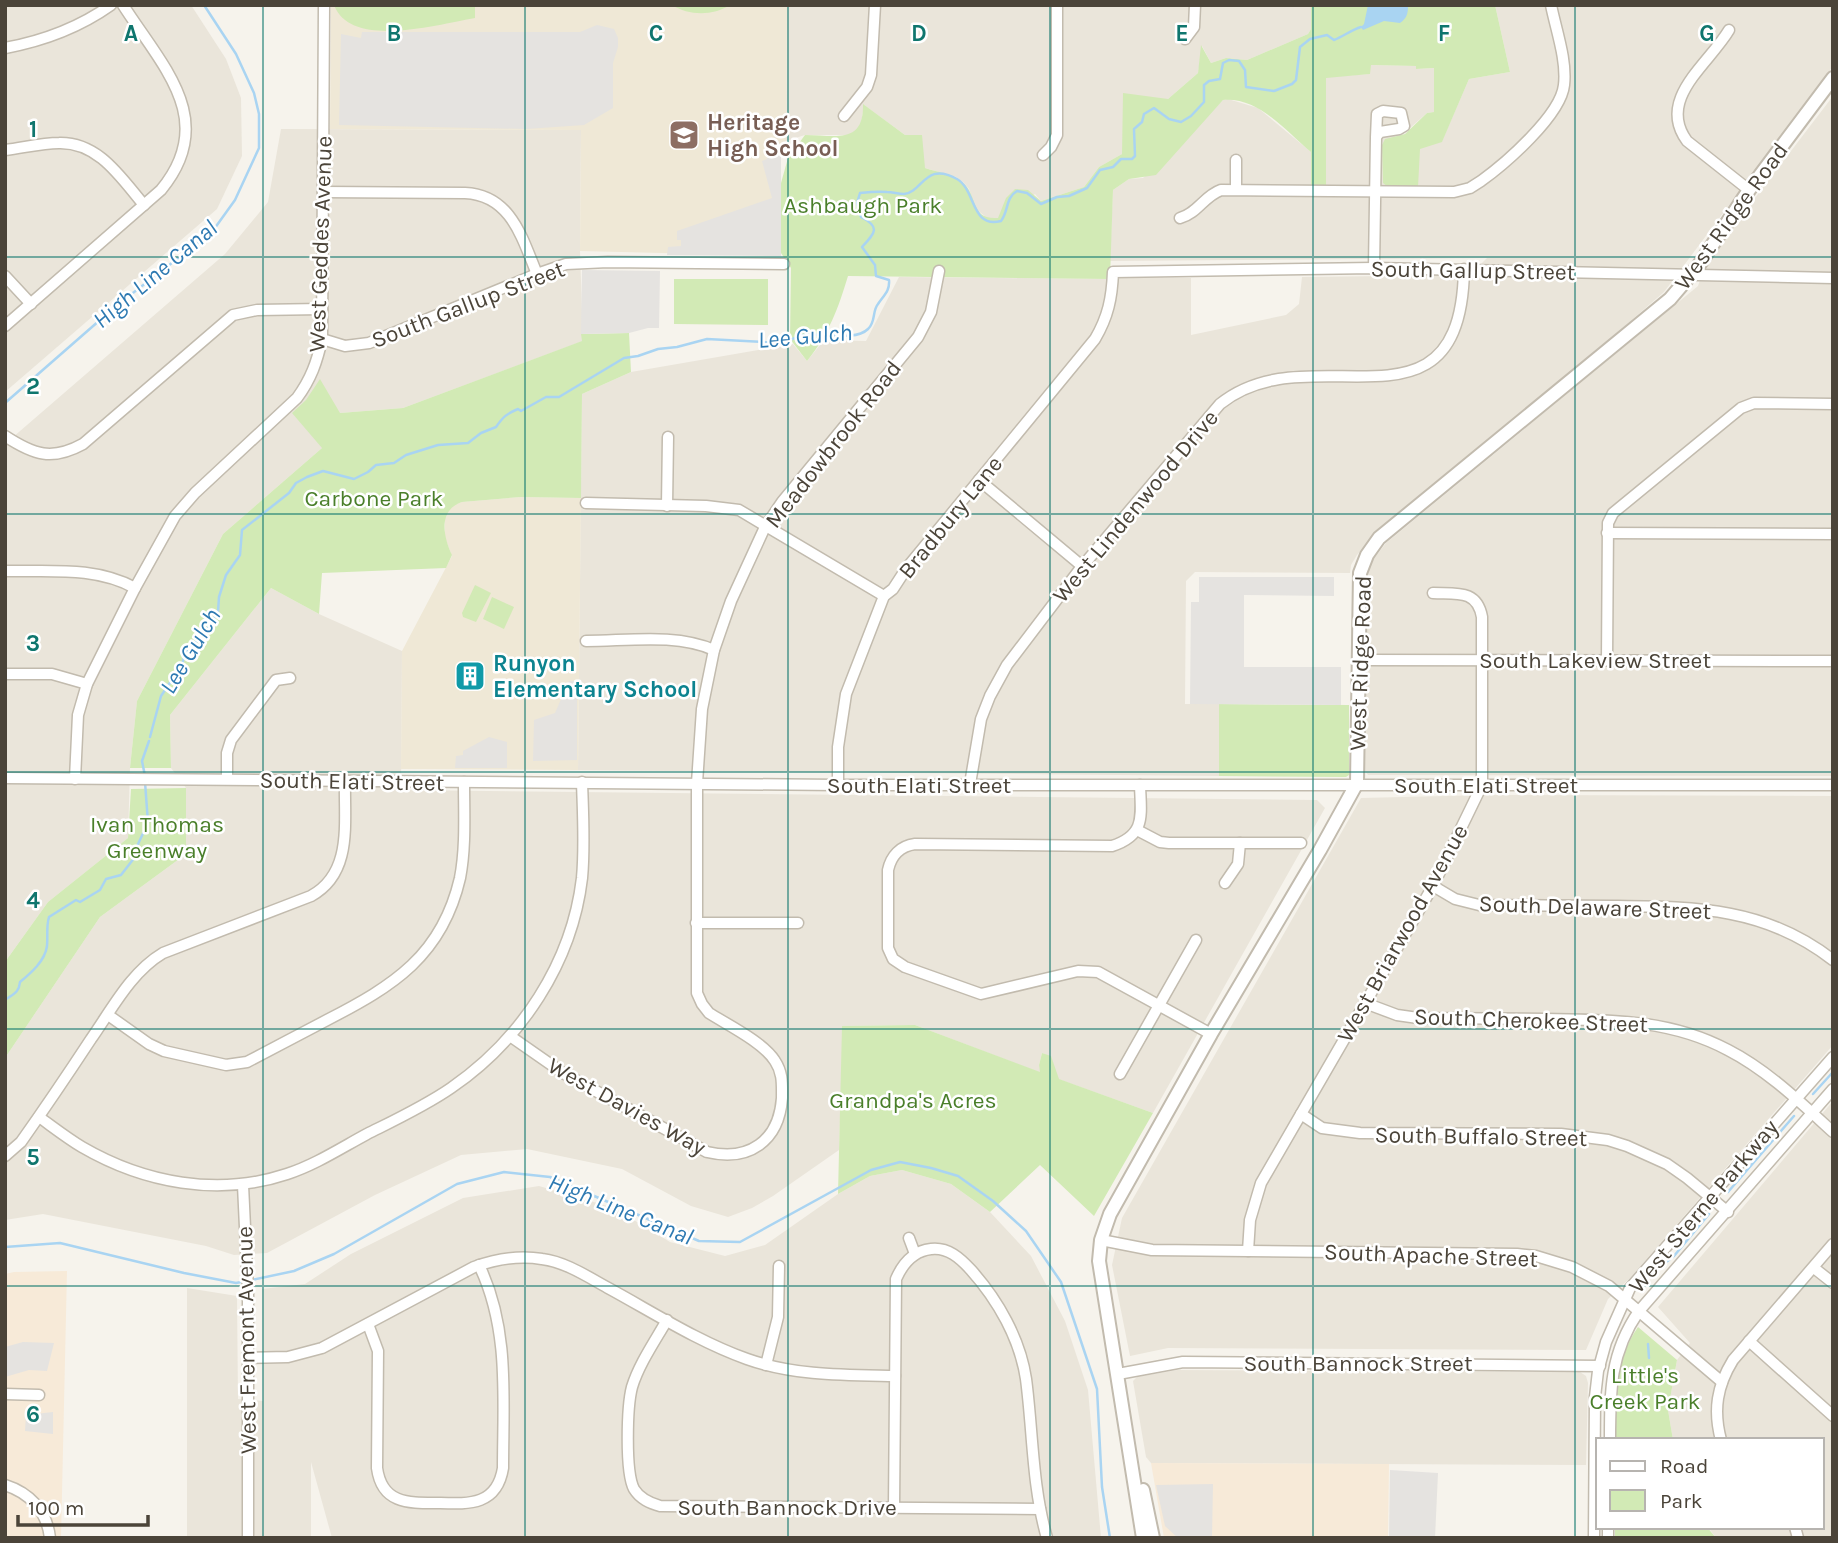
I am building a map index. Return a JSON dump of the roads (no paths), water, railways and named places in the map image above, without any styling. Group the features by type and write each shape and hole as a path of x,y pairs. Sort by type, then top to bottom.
{"street":[{"path":"5,48 66,30 111,5"},
{"path":"5,326 161,190 178,166 186,144 187,123 178,91 123,5"},
{"name":"West Geddes Avenue","path":"75,779 78,715 87,684 135,587 182,506 297,398 315,369 322,339 324,5"},
{"path":"844,116 867,87 872,75 875,5"},
{"path":"1043,155 1057,135 1057,5"},
{"path":"1185,39 1194,27 1195,5"},
{"path":"1180,218 1191,215 1214,193 1236,189 1454,192 1470,188 1487,177 1547,120 1562,95 1564,74 1551,5"},
{"path":"1729,30 1683,91 1676,114 1680,131 1686,141 1749,190"},
{"name":"West Ridge Road","path":"1143,1538 1099,1261 1101,1240 1110,1214 1357,783 1360,573 1367,555 1380,538 1670,299 1833,78"},
{"path":"1374,268 1376,138"},
{"path":"5,150 59,143 79,145 106,161 144,205"},
{"path":"1236,160 1236,189"},
{"path":"323,192 465,193 484,196 499,203 516,225 537,274"},
{"name":"South Gallup Street","path":"322,339 345,346 369,343 566,264 784,264"},
{"name":"South Gallup Street","path":"1113,272 1374,268 1833,278"},
{"name":"West Lindenwood Drive","path":"970,784 977,737 995,687 1010,660 1082,566 1205,420 1235,393 1253,384 1280,377 1396,376 1432,360 1447,345 1457,326 1463,300 1465,269"},
{"name":"Meadowbrook Road","path":"697,783 702,709 714,650 732,601 765,527 790,492 918,337 931,312 939,271"},
{"name":"Bradbury Lane","path":"838,785 838,747 846,694 884,596 893,589 906,569 1095,339 1108,316 1113,272"},
{"path":"5,276 31,304"},
{"path":"5,436 20,446 41,454 58,455 71,451 83,444 233,315 257,310 321,309"},
{"path":"1606,660 1607,533 1608,519 1613,513 1741,408 1754,403 1833,404"},
{"path":"667,506 668,437"},
{"path":"979,480 1082,566"},
{"path":"586,503 706,506 739,510 884,596"},
{"path":"1607,533 1833,534"},
{"path":"5,571 98,573 135,587"},
{"name":"West Briarwood Avenue","path":"1248,1251 1250,1220 1257,1193 1433,886 1482,785 1480,606 1466,594 1433,593"},
{"path":"586,641 676,640 696,643 714,650"},
{"name":"South Lakeview Street","path":"1358,660 1833,661"},
{"path":"5,674 52,674 87,684"},
{"path":"227,779 229,746 235,734 276,680 290,678"},
{"name":"South Elati Street","path":"5,778 838,785 1833,785"},
{"path":"5,1156 21,1142 108,1015 150,961 163,953 312,897 327,886 343,857 345,782"},
{"path":"108,1015 157,1048 233,1066 247,1062 384,990 419,958 441,927 452,904 463,854 464,782"},
{"path":"39,1117 80,1146 128,1169 200,1186 243,1185 299,1169 432,1100 482,1065 510,1036 549,980 574,916 584,854 582,782"},
{"name":"West Davies Way","path":"510,1036 563,1073 707,1152 728,1156 740,1154 758,1146 771,1133 779,1117 783,1085 777,1062 766,1050 709,1013 702,1004 697,987 697,783"},
{"path":"1140,785 1141,817 1137,830 1130,838 1112,846 915,844 904,847 894,855 888,866 887,941 890,953 897,963 972,992 991,993 1078,971 1091,971 1211,1034"},
{"path":"1137,830 1160,842 1301,843"},
{"path":"1225,883 1238,864 1240,843"},
{"name":"South Delaware Street","path":"1433,886 1455,900 1479,905 1690,907 1726,912 1775,926 1833,960"},
{"path":"696,923 797,923"},
{"path":"1120,1074 1196,940"},
{"name":"South Cherokee Street","path":"1365,1003 1397,1015 1418,1018 1621,1020 1689,1032 1729,1050 1766,1074 1833,1132"},
{"name":"West Sterne Parkway","path":"1594,1538 1595,1397 1606,1342 1624,1300 1630,1288 1833,1057"},
{"name":"West Sterne Parkway","path":"1610,1438 1611,1378 1619,1346 1629,1326 1639,1311 1833,1089"},
{"name":"South Buffalo Street","path":"1301,1114 1322,1128 1360,1133 1561,1134 1608,1140 1667,1164 1728,1212"},
{"name":"West Fremont Avenue","path":"243,1185 249,1358 248,1538"},
{"path":"909,1238 915,1254"},
{"name":"South Apache Street","path":"1101,1240 1152,1250 1517,1254 1545,1258 1572,1266 1609,1286 1722,1382"},
{"path":"1720,1438 1716,1421 1716,1405 1722,1382 1733,1360 1833,1244"},
{"path":"894,1507 895,1287 901,1268 915,1254 937,1249 954,1254 982,1282 1015,1340 1026,1377 1033,1464 1047,1538"},
{"path":"249,1358 288,1357 308,1353 479,1265 512,1257 554,1261 569,1267 730,1353 766,1365 808,1373 895,1376"},
{"path":"368,1324 378,1351 377,1468 382,1485 391,1496 409,1503 477,1502 488,1496 498,1485 503,1468 502,1343 492,1297 479,1265"},
{"path":"766,1365 778,1317 779,1266"},
{"path":"1814,1268 1833,1283"},
{"name":"South Bannock Drive","path":"667,1320 633,1384 629,1407 630,1478 634,1488 644,1499 660,1506 1040,1508"},
{"path":"1749,1341 1833,1416"},
{"name":"South Bannock Street","path":"1118,1374 1183,1362 1600,1366"},
{"name":"West Ridge Road","path":"1118,1374 1153,1538"},
{"path":"5,1394 39,1395"},
{"path":"5,1486 15,1488 34,1502 45,1519 50,1538"}],"water":[{"path":"1368,5 1408,5 1407,13 1400,23 1384,21 1363,30 1361,27"}],"waterway":[{"name":"High Line Canal","path":"5,403 116,306 212,232 235,200 259,148 259,114 254,93 236,54 204,5"},
{"name":"Lee Gulch","path":"150,737 161,696 182,665 185,653 203,635 218,612 219,597 226,575 240,555 242,530 289,493 296,483 323,471 354,479 376,465 394,463 406,455 438,445 468,443 481,433 496,427 510,413 518,409 521,411 546,397 559,397 624,358 707,339 782,343 810,334 846,336 862,333 870,326 876,307 889,287 889,280 876,276 875,265 862,247 870,238 874,227 861,217 857,203 860,193 904,194 931,175 946,174 963,184 984,219 991,222 1001,221 1011,197 1017,191 1027,193 1041,204 1087,188 1100,170 1113,167 1121,159 1132,159 1135,156 1134,129 1142,122 1144,114 1154,108 1169,119 1181,122 1191,116 1204,102 1204,85 1220,79 1223,63 1229,60 1239,61 1245,70 1246,87 1274,91 1296,80 1300,47 1310,39 1327,35 1334,40 1361,27"},
{"name":"Lee Gulch","path":"145,776 142,761 149,741"},
{"name":"Lee Gulch","path":"5,1000 17,991 20,982 33,971 43,957 47,946 49,917 76,900 80,902 100,890 106,879 121,875 135,857 148,823 145,782"},
{"path":"1813,1094 1833,1072"},
{"path":"1728,1192 1794,1116"},
{"name":"High Line Canal","path":"252,1280 294,1271 334,1254 457,1184 504,1172 550,1177 699,1241 740,1242 871,1170 900,1162 958,1176 993,1201 1026,1231 1061,1282 1097,1389 1102,1487 1110,1538"},
{"path":"1652,1273 1674,1256 1709,1214"},
{"name":"High Line Canal","path":"5,1247 60,1243 184,1273 236,1283 246,1281"},
{"path":"1648,1344 1649,1358"}],"place":[{"name":"Heritage High School","path":"684,135"},
{"name":"Runyon Elementary School","path":"470,676"}],"park label":[{"name":"Ashbaugh Park","path":"863,205"},
{"name":"Carbone Park","path":"374,498"},
{"name":"Ivan Thomas Greenway","path":"157,837"},
{"name":"Grandpa's Acres","path":"913,1100"},
{"name":"Little's Creek Park","path":"1645,1388"}]}
